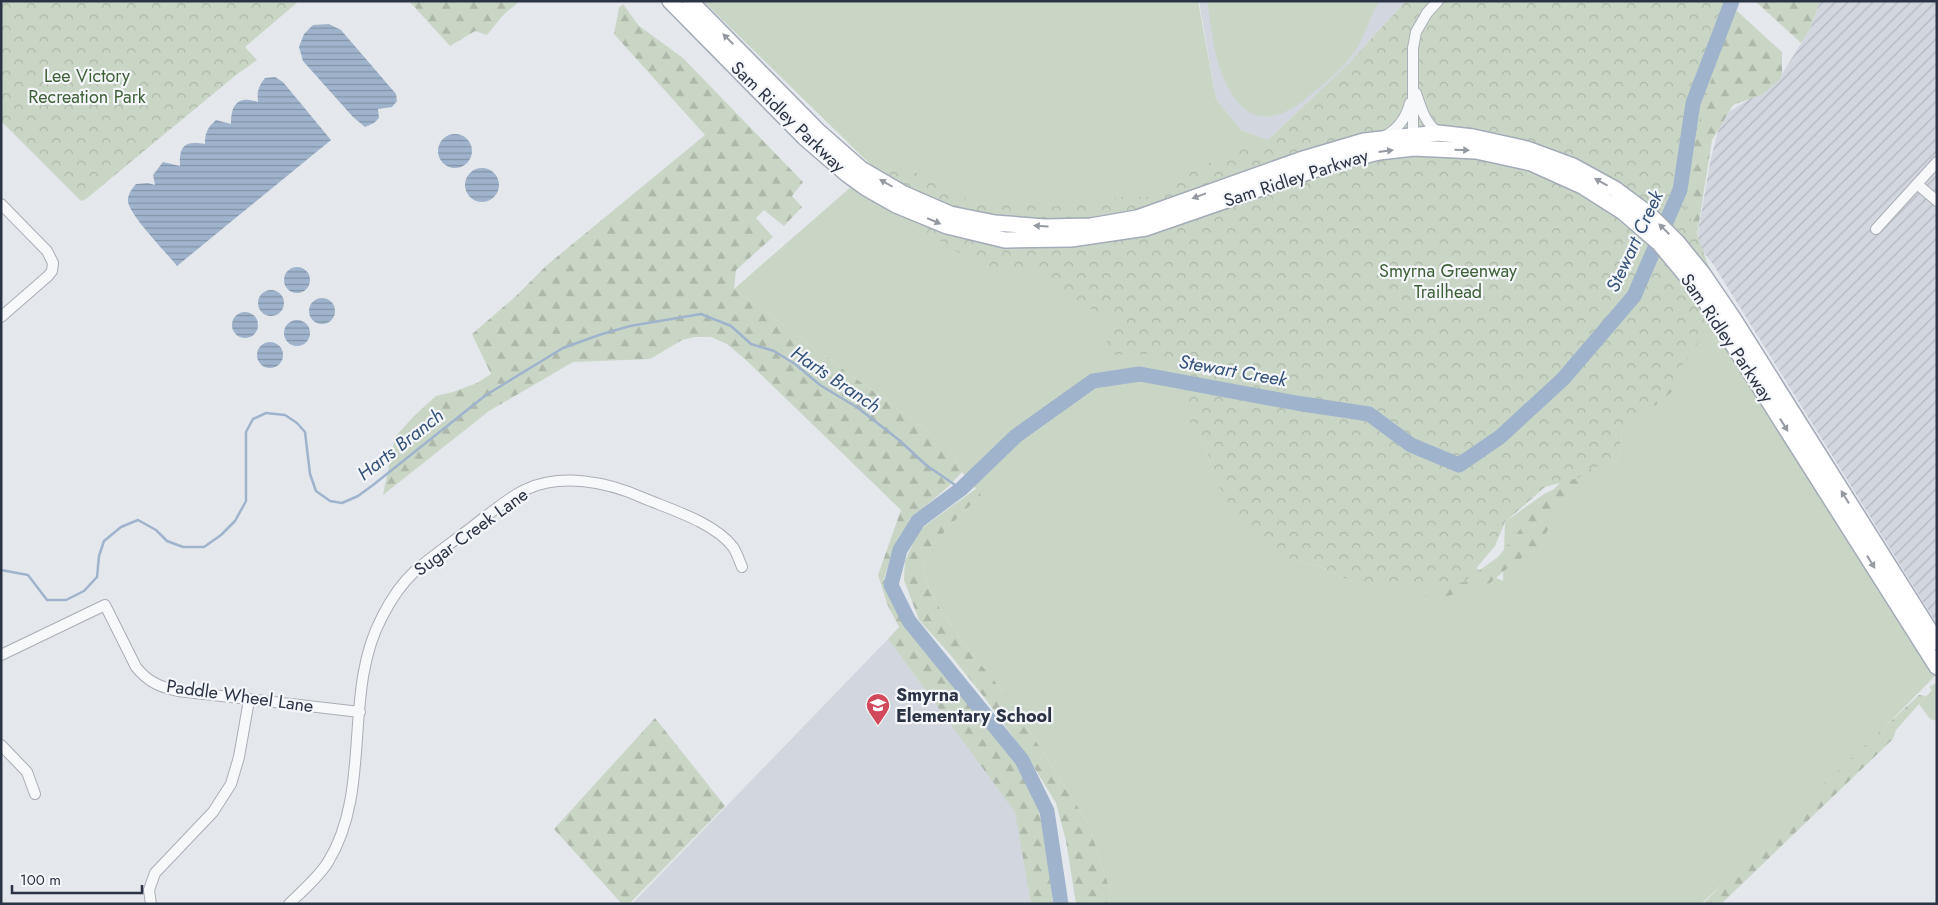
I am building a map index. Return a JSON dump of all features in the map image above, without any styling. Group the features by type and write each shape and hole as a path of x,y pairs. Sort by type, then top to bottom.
{"main road":[{"name":"Sam Ridley Parkway","path":"670,1 805,138 866,188 896,205 947,226 1005,240 1071,239 1146,228 1334,163 1438,134 1473,137 1527,149 1573,166 1615,189 1641,209 1670,235 1703,274 1733,318 1937,642"},
{"name":"Sam Ridley Parkway","path":"690,1 820,132 861,169 904,194 950,214 995,223 1045,227 1091,226 1137,218 1300,160 1364,141 1380,139 1476,150 1531,163 1582,186 1623,212 1659,243 1699,291 1937,667"}],"street":[{"path":"1413,142 1413,48 1416,32 1427,13 1438,1"},
{"path":"1380,139 1398,127 1404,118 1414,86"},
{"path":"1414,86 1423,116 1438,134"},
{"path":"1876,229 1937,162"},
{"path":"1917,184 1937,201"},
{"path":"1,204 47,251 54,262 52,271 48,276 1,318"},
{"name":"Sugar Creek Lane","path":"289,904 326,864 338,839 352,791 365,665 381,618 402,586 415,571 506,502 528,488 557,482 570,481 600,484 632,493 698,522 721,535 736,553 742,567"},
{"name":"Paddle Wheel Lane","path":"1,656 105,604 136,667 151,682 160,686 178,691 360,712"},
{"path":"151,904 149,890 155,873 213,812 231,784 239,757 249,700"},
{"path":"1,745 27,772 35,794"}],"shaded area":[{"path":"1199,1 1406,1 1347,65 1268,140 1241,130 1216,99"},
{"path":"1820,1 1937,1 1937,624 1713,264 1696,243 1711,158 1722,116 1748,100 1782,74 1810,29"},
{"name":"Smyrna Elementary School","path":"888,639 1016,812 1031,904 632,904"}],"green space":[{"name":"Lee Victory Recreation Park","path":"1,1 299,1 245,47 257,60 236,75 86,199 81,201 1,121"},
{"path":"409,1 520,1 504,14 487,35 475,31 450,46"},
{"path":"703,1 1198,1 1216,99 1241,130 1268,140 1275,159 1133,209 960,207 873,167"},
{"path":"1207,1 1380,1 1356,49 1347,61 1331,77 1293,108 1279,114 1266,116 1255,115 1244,109 1227,86 1216,53"},
{"name":"Smyrna Greenway Trailhead","path":"1406,1 1734,1 1680,190 1732,328 1698,342 1671,382 1623,426 1618,461 1593,468 1578,478 1545,487 1505,522 1495,546 1468,578 1469,581 1432,588 1409,583 1351,581 1316,565 1288,559 1238,517 1225,498 1212,471 1205,442 1189,421 1194,413 1162,354 1104,355 1111,320 1076,301 1036,272 979,265 855,188 896,161 966,198 1049,207 1122,197 1162,197 1190,171 1268,140 1347,65"},
{"path":"1556,1 1726,1 1782,52 1782,74 1780,79 1763,94 1733,105 1712,140 1697,235 1677,216"},
{"path":"1755,1 1820,1 1810,29 1801,43"},
{"path":"623,4 638,25 683,58 803,182 792,196 802,207 784,226 764,210 756,218 773,237 736,270 734,289 949,447 962,472 948,487 910,519 891,557 884,579 905,625 1019,767 1039,812 1046,842 1053,904 1031,904 1015,812 888,639 899,627 888,606 878,575 901,510 746,360 727,344 711,337 695,337 682,340 650,359 573,362 489,411 383,495 395,437 436,396 477,383 491,374 472,334 515,297 547,265 705,135 614,34 619,8"},
{"path":"852,186 1289,260 1190,421 1205,442 1212,471 1288,559 1316,565 1351,581 1465,563 1503,581 1505,522 1544,494 1578,478 1593,468 1618,461 1623,426 1698,342 1719,333 1937,674 1809,804 1701,904 1116,904 1102,868 1090,826 1007,696 968,649 940,609 927,584 923,569 931,548 951,524 981,495 962,472 949,447 734,289"},
{"path":"1703,315 1713,333 1708,346 1698,342 1675,389 1657,404 1623,426 1609,466 1593,468 1576,497 1557,502 1549,528 1537,548 1511,565 1490,583 1412,607 1428,594 1437,596 1470,577 1498,557 1546,497 1578,465"},
{"path":"977,488 981,495 951,524 931,548 923,569 927,584 940,609 968,649 1007,696 1090,826 1102,868 1116,904 1076,904 1066,841 1056,803 1029,759 984,697 948,652 919,620 904,580 905,561 919,530"},
{"path":"1937,683 1937,721 1930,719 1919,704 1932,690 1929,687"},
{"path":"1919,695 1926,696 1896,730 1893,739 1721,904 1703,904 1780,825"},
{"path":"655,718 725,806 629,904 622,904 554,829"}],"water":[{"path":"329,24 341,30 396,94 397,101 392,107 378,109 379,118 374,123 365,127 353,117 303,61 299,47 304,34 313,25"},
{"path":"275,77 283,82 331,140 177,266 135,216 128,202 130,192 136,184 148,183 155,185 153,175 163,162 180,166 182,149 185,146 193,143 205,144 207,131 216,120 231,124 234,106 245,100 258,102 258,90 265,78"},
{"path":"455,134 467,139 472,151 467,163 455,168 443,163 438,151 443,139"},
{"path":"482,168 494,173 499,185 494,197 482,202 470,197 465,185 470,173"},
{"path":"297,267 306,271 310,280 306,289 297,293 288,289 284,280 288,271"},
{"path":"271,290 280,294 284,303 280,312 271,316 262,312 258,303 262,294"},
{"path":"322,298 331,302 335,311 331,320 322,324 313,320 309,311 313,302"},
{"path":"245,312 254,316 258,325 254,334 245,338 236,334 232,325 236,316"},
{"path":"297,320 306,324 310,333 306,342 297,346 288,342 284,333 288,324"},
{"path":"270,342 279,346 283,355 279,364 270,368 261,364 257,355 261,346"}],"waterway":[{"name":"Stewart Creek","path":"1061,904 1047,811 1022,760 909,621 891,585 900,550 918,521 961,489 1016,436 1093,381 1140,374 1296,403 1369,414 1411,445 1459,465 1500,437 1563,379 1634,296 1680,190 1693,103 1732,1"},
{"name":"Harts Branch","path":"1,570 28,575 47,600 66,600 84,591 97,577 99,556 104,541 121,527 138,520 156,530 167,541 183,547 204,547 221,535 235,521 246,501 246,432 253,419 266,413 285,415 297,423 305,432 310,474 316,491 330,501 342,503 358,496 373,485 486,395 563,348 630,326 701,314 731,326 751,344 774,351 795,364 820,385 858,408 899,440 926,465 961,489"}],"place":[{"name":"Smyrna Elementary School","path":"878,726"}]}
